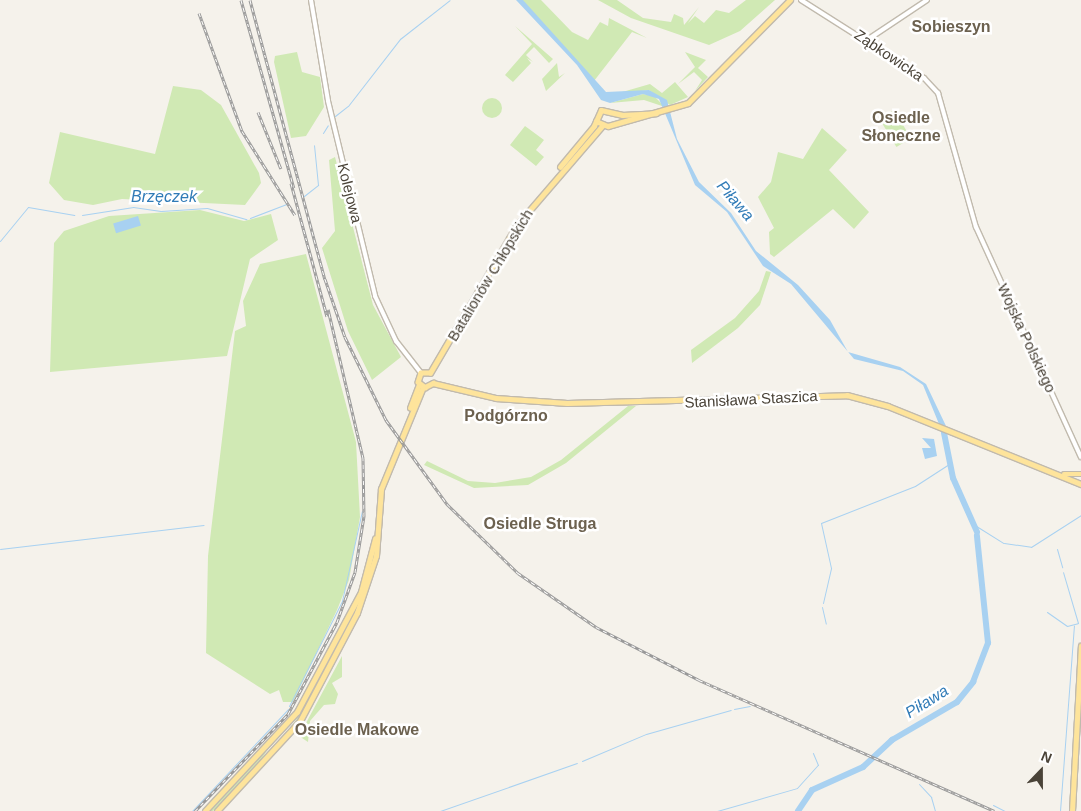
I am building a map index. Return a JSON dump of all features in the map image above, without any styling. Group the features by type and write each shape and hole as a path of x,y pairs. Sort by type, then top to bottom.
{"main road":[{"path":"659,113 612,113 601,110 596,121 603,125 613,124 665,112 673,110 696,97 790,0"},
{"path":"612,113 613,124"},
{"name":"Batalionów Chłopskich","path":"430,373 508,239 596,121"},
{"name":"Batalionów Chłopskich","path":"552,179 603,125"},
{"path":"217,811 287,738 310,705 363,601 374,562 381,490 409,412 421,385 421,373 430,373 433,383 421,385"},
{"name":"Stanisława Staszica","path":"433,383 496,398 566,403 847,395 888,406 1058,473 1081,484"},
{"path":"1058,473 1081,474"},
{"path":"1073,480 1081,479"},
{"path":"205,811 297,712 360,592 375,537"},
{"path":"1072,811 1081,646"}],"street":[{"name":"Kolejowa","path":"311,0 328,103 375,296 396,341 421,373"},
{"name":"Ząbkowicka","path":"801,0 867,40 938,93 974,219"},
{"path":"867,40 927,0"},
{"name":"Wojska Polskiego","path":"974,219 1081,457"}],"green space":[{"path":"522,0 541,0 572,32 588,40 600,22 608,26 609,18 647,38 632,32 594,81"},
{"path":"598,0 617,0 643,18 671,22 674,14 683,18 684,25 699,7 688,23 695,16 704,23 716,10 729,13 746,0 775,0 740,31 709,45 631,18"},
{"path":"515,26 553,59 549,63 534,47 526,55 533,62 527,58 531,63 513,82 505,75 532,44"},
{"path":"297,52 302,72 320,77 324,107 306,136 291,138 274,62 275,56"},
{"path":"685,52 706,60 698,68 708,77 695,91 702,80 694,72 678,84 695,67"},
{"path":"557,63 559,77 565,73 546,91 542,79"},
{"path":"675,82 688,97 670,105 649,90 612,95 650,84 662,93"},
{"path":"173,86 201,90 221,105 259,173 261,183 245,205 122,199 93,205 64,200 49,183 60,132 155,154"},
{"path":"643,94 654,96 665,107 644,100 610,103"},
{"path":"488,98 496,98 502,104 502,112 496,118 488,118 482,112 482,104"},
{"path":"894,110 911,138 896,147 879,119"},
{"path":"525,126 544,140 536,150 544,157 536,166 510,145"},
{"path":"822,128 847,150 829,170 869,212 854,229 833,209 774,257 770,254 769,232 774,228 758,197 771,182 778,152 803,159"},
{"path":"335,157 373,305 401,357 372,380 348,331 322,248 335,231 329,160"},
{"path":"200,210 244,221 271,214 278,240 250,259 227,356 50,372 54,243 64,231 109,216"},
{"path":"306,254 356,442 360,517 349,580 337,610 293,702 283,702 279,690 270,694 206,653 208,556 235,331 246,326 243,301 260,264"},
{"path":"766,271 771,272 760,305 738,328 692,363 691,350 735,318 759,291"},
{"path":"628,406 636,406 566,463 528,485 474,488 424,465 427,461 468,481 495,483 531,477 561,460"},
{"path":"354,616 298,721 279,741 296,720"},
{"path":"342,656 342,677 332,683 338,694 335,704 324,705 310,721 308,742 299,736"},
{"path":"268,749 255,769 213,811 208,811"}],"water":[{"path":"516,0 523,0 606,92 649,90 667,100 677,139 699,182 731,213 756,251 798,285 830,320 848,352 791,284 763,266 727,212 695,185 659,99 643,94 610,103 601,100 577,65"},
{"path":"138,216 141,226 116,233 113,224"},
{"path":"848,352 900,367 926,384 946,426 939,424 923,385 903,371 854,359"},
{"path":"922,438 934,439 937,456 925,459 922,448 931,448"}],"waterway":[{"name":"Brzęczek","path":"335,116 348,106 400,39 450,0"},
{"name":"Brzęczek","path":"323,133 328,125"},
{"name":"Brzęczek","path":"304,196 318,185 314,145"},
{"name":"Brzęczek","path":"250,218 286,204"},
{"name":"Brzęczek","path":"0,241 28,207 74,215"},
{"name":"Brzęczek","path":"82,215 133,207 161,211 207,208 246,219"},
{"name":"Piława","path":"944,433 953,478 977,532"},
{"path":"823,603 831,568 821,523 915,486 949,464"},
{"path":"289,706 342,601 362,511"},
{"path":"973,524 1004,543 1031,547 1081,515"},
{"path":"0,549 204,525"},
{"name":"Piława","path":"798,811 812,790 863,767 892,740 957,702 973,682 988,643 977,536"},
{"path":"1057,549 1062,567"},
{"path":"1047,612 1067,626 1078,623 1063,572"},
{"path":"822,607 826,624"},
{"path":"1060,811 1074,626"},
{"path":"734,709 750,706"},
{"path":"192,811 288,709"},
{"path":"582,761 646,734 731,710"},
{"path":"717,811 797,788 818,765 813,753"},
{"path":"440,811 577,763"},
{"path":"919,784 931,797 935,811"},
{"path":"993,805 1005,811"}],"railway":[{"path":"241,0 294,188"},
{"path":"250,0 325,279 345,337 386,420 447,504 518,573 596,627 699,680 994,811"},
{"path":"199,13 242,131 295,215"},
{"path":"258,112 281,169"},
{"path":"291,183 327,316"},
{"path":"195,811 288,714 337,622 355,572 364,516 363,458 328,309"}],"district":[{"name":"Sobieszyn","path":"951,27"},
{"name":"Osiedle Słoneczne","path":"901,127"},
{"name":"Podgórzno","path":"506,416"},
{"name":"Osiedle Struga","path":"540,524"},
{"name":"Osiedle Makowe","path":"357,730"}]}
